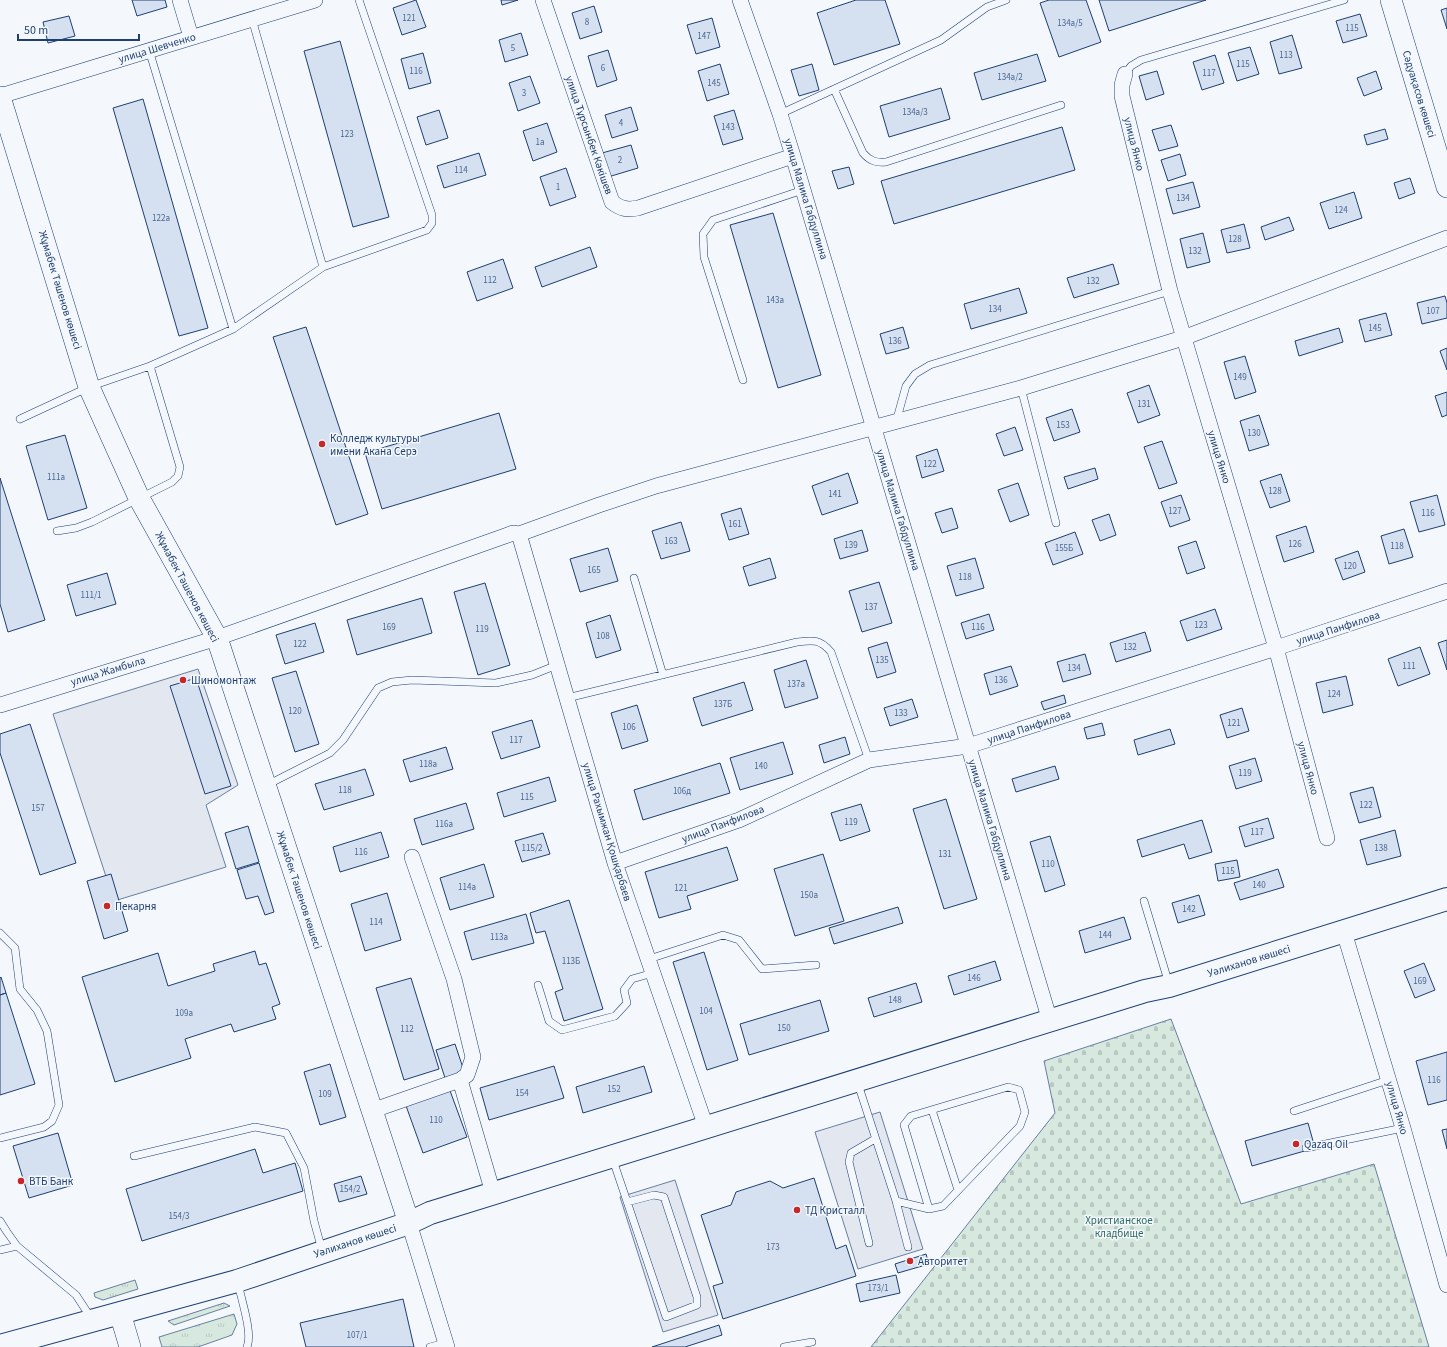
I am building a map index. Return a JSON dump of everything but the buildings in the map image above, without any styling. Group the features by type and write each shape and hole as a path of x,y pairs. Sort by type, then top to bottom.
{"highway":[{"name":"Уәлиханов көшесі","path":"0,1346 237,1281 409,1223 430,1213 493,1193 1050,1021 1145,992 1170,986 1447,899"},
{"path":"409,1223 430,1220 1146,999 1170,986"}],"main road":[{"name":"Сәдуақасов көшесі","path":"1391,0 1447,187"},
{"name":"Жұмабек Тәшенов көшесі","path":"0,96 89,387 139,498 217,638 409,1223"},
{"path":"120,1314 130,1347"}],"street":[{"path":"180,0 191,38"},
{"name":"улица Шевченко","path":"0,96 315,0"},
{"name":"улица Тұрсынбек Кәкішев","path":"543,0 612,202 619,208 628,210 638,208 793,156"},
{"name":"улица Малика Габдуллина","path":"740,0 780,114 793,156 1050,1021"},
{"name":"улица Янко","path":"1125,74 1122,85 1122,96 1170,292 1276,648 1327,838"},
{"name":"улица Жамбыла","path":"0,705 217,638 513,533 519,534 656,486 1021,388 1183,338 1447,238"},
{"name":"улица Рахымжан Қошқарбаев","path":"519,534 615,863 706,1127"},
{"name":"улица Панфилова","path":"615,863 738,820 869,760 968,746 1276,648 1447,591"},
{"path":"371,1111 460,1080 467,1075 473,1057 454,979 412,857"},
{"name":"улица Янко","path":"1344,932 1445,1269 1447,1285"},
{"path":"460,1080 493,1193"},
{"path":"409,1223 446,1345"}],"lane":[{"path":"20,419 89,387 150,366 233,329 323,267 427,230 432,223 432,215 359,0"},
{"path":"780,114 941,40 987,7 1006,0"},
{"path":"1125,74 1131,66 1141,60 1344,0"},
{"path":"252,19 323,267"},
{"path":"149,50 233,329"},
{"path":"834,89 863,153 867,158 879,163 1061,105"},
{"path":"743,380 704,257 703,234 713,220 803,190"},
{"path":"896,422 906,386 915,374 930,365 1170,292"},
{"path":"57,531 76,528 92,522 172,482 178,476 180,467 150,366"},
{"path":"1021,388 1056,523"},
{"path":"634,578 663,675"},
{"path":"567,698 797,642 817,641 825,645 831,652 869,760"},
{"path":"265,786 330,753 343,740 378,688 392,682 412,680 496,683 532,675 558,665"},
{"path":"1144,902 1170,986"},
{"path":"0,933 15,948 20,989 37,1010 47,1031 59,1105 52,1121 44,1127 0,1138"},
{"path":"538,985 549,1021 562,1030 615,1016 627,1003 624,990 632,979 651,966 723,935 739,940 762,969 816,965"},
{"path":"1294,1111 1388,1080"},
{"path":"859,1087 896,1201 908,1247"},
{"path":"896,1201 929,1209 943,1206 1020,1126 1025,1112 1019,1090 1008,1087 911,1116 904,1125 929,1209"},
{"path":"932,1110 958,1190"},
{"path":"134,1156 255,1127 286,1133 304,1168 314,1221 322,1252"},
{"path":"1306,1148 1403,1128"},
{"path":"869,1243 849,1162 850,1153 875,1139"},
{"path":"614,1163 627,1202 666,1317 697,1305 698,1297 664,1197 654,1194 627,1202"},
{"path":"0,1221 18,1246 76,1295 93,1321"},
{"path":"0,1250 18,1246"},
{"path":"237,1281 249,1330 249,1342 247,1347"},
{"path":"784,1347 812,1342"},
{"path":"430,1347 446,1345"}],"green space":[{"name":"Христианское кладбище","path":"1171,1019 1241,1204 1374,1164 1429,1347 871,1347 1055,1113 1044,1061"},
{"path":"135,1280 138,1289 103,1300 95,1297 94,1293"},
{"path":"224,1303 230,1306 174,1325 168,1321"},
{"path":"234,1314 237,1324 232,1335 198,1347 162,1347 159,1337"}],"shaded area":[{"path":"198,669 238,785 206,805 226,867 114,901 53,714"},
{"path":"880,1112 923,1249 858,1269 815,1132"},
{"path":"675,1180 718,1315 663,1332 620,1197"}],"place":[{"name":"Колледж культуры имени Акана Серэ","path":"322,444"},
{"name":"Шиномонтаж","path":"183,680"},
{"name":"Пекарня","path":"107,906"},
{"name":"Qazaq Oil","path":"1296,1144"},
{"name":"ВТБ Банк","path":"21,1181"},
{"name":"ТД Кристалл","path":"797,1210"},
{"name":"Авторитет","path":"910,1261"}]}
